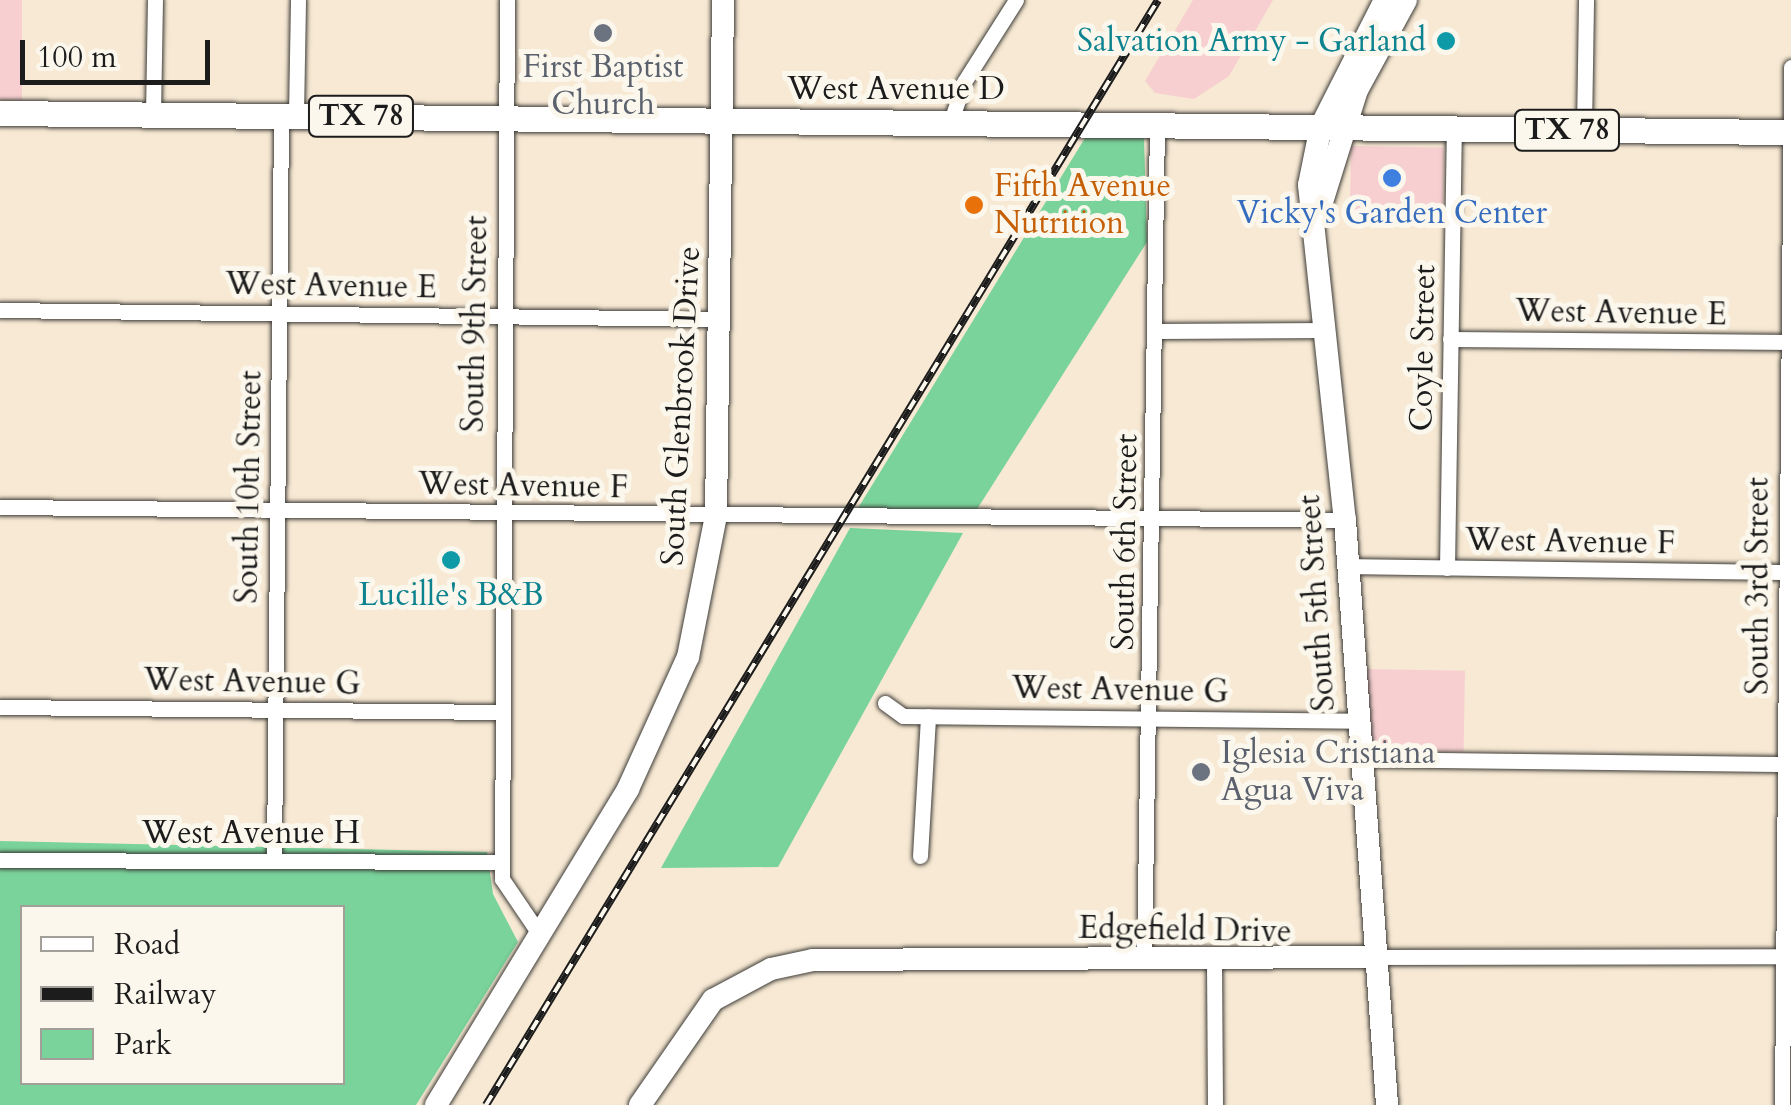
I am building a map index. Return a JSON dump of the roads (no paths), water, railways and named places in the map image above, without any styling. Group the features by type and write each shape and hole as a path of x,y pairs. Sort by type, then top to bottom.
{"main road":[{"name":"West Avenue D","path":"0,113 1790,132"}],"street":[{"path":"153,114 155,0"},
{"name":"South 10th Street","path":"274,859 279,313 288,115 298,0"},
{"name":"South 9th Street","path":"508,0 500,513 502,862 512,906 540,935"},
{"name":"South Glenbrook Drive","path":"436,1105 540,935 678,688 716,516 723,0"},
{"path":"951,122 964,82 1016,0"},
{"name":"South 5th Street","path":"1385,0 1332,127 1318,216 1349,566 1387,1105"},
{"name":"South 5th Street","path":"1332,127 1406,0"},
{"path":"1584,130 1586,0"},
{"name":"South 3rd Street","path":"1782,1105 1787,956 1791,67"},
{"name":"South 6th Street","path":"1144,961 1154,522 1157,123"},
{"name":"Coyle Street","path":"1447,568 1454,130"},
{"name":"West Avenue E","path":"0,310 721,319"},
{"path":"1155,332 1326,330"},
{"name":"West Avenue E","path":"1450,339 1789,342"},
{"name":"West Avenue F","path":"0,508 1154,522 1345,520"},
{"name":"West Avenue F","path":"1349,566 1788,572"},
{"name":"West Avenue G","path":"886,703 928,716 1358,721"},
{"name":"West Avenue G","path":"0,707 504,712"},
{"path":"920,856 928,716"},
{"path":"1361,760 1788,764"},
{"name":"West Avenue H","path":"0,860 502,862"},
{"name":"Edgefield Drive","path":"640,1105 696,1018 729,988 772,968 813,960 1214,962 1374,957 1787,956"},
{"path":"1214,962 1215,1105"}],"railway":[{"path":"486,1105 1158,0"}],"place":[{"name":"First Baptist Church","path":"603,33"},
{"name":"Salvation Army - Garland","path":"1446,41"},
{"name":"Vicky's Garden Center","path":"1392,178"},
{"name":"Fifth Avenue Nutrition","path":"974,205"},
{"name":"Lucille's B&B","path":"451,560"},
{"name":"Iglesia Cristiana Agua Viva","path":"1201,772"}]}
